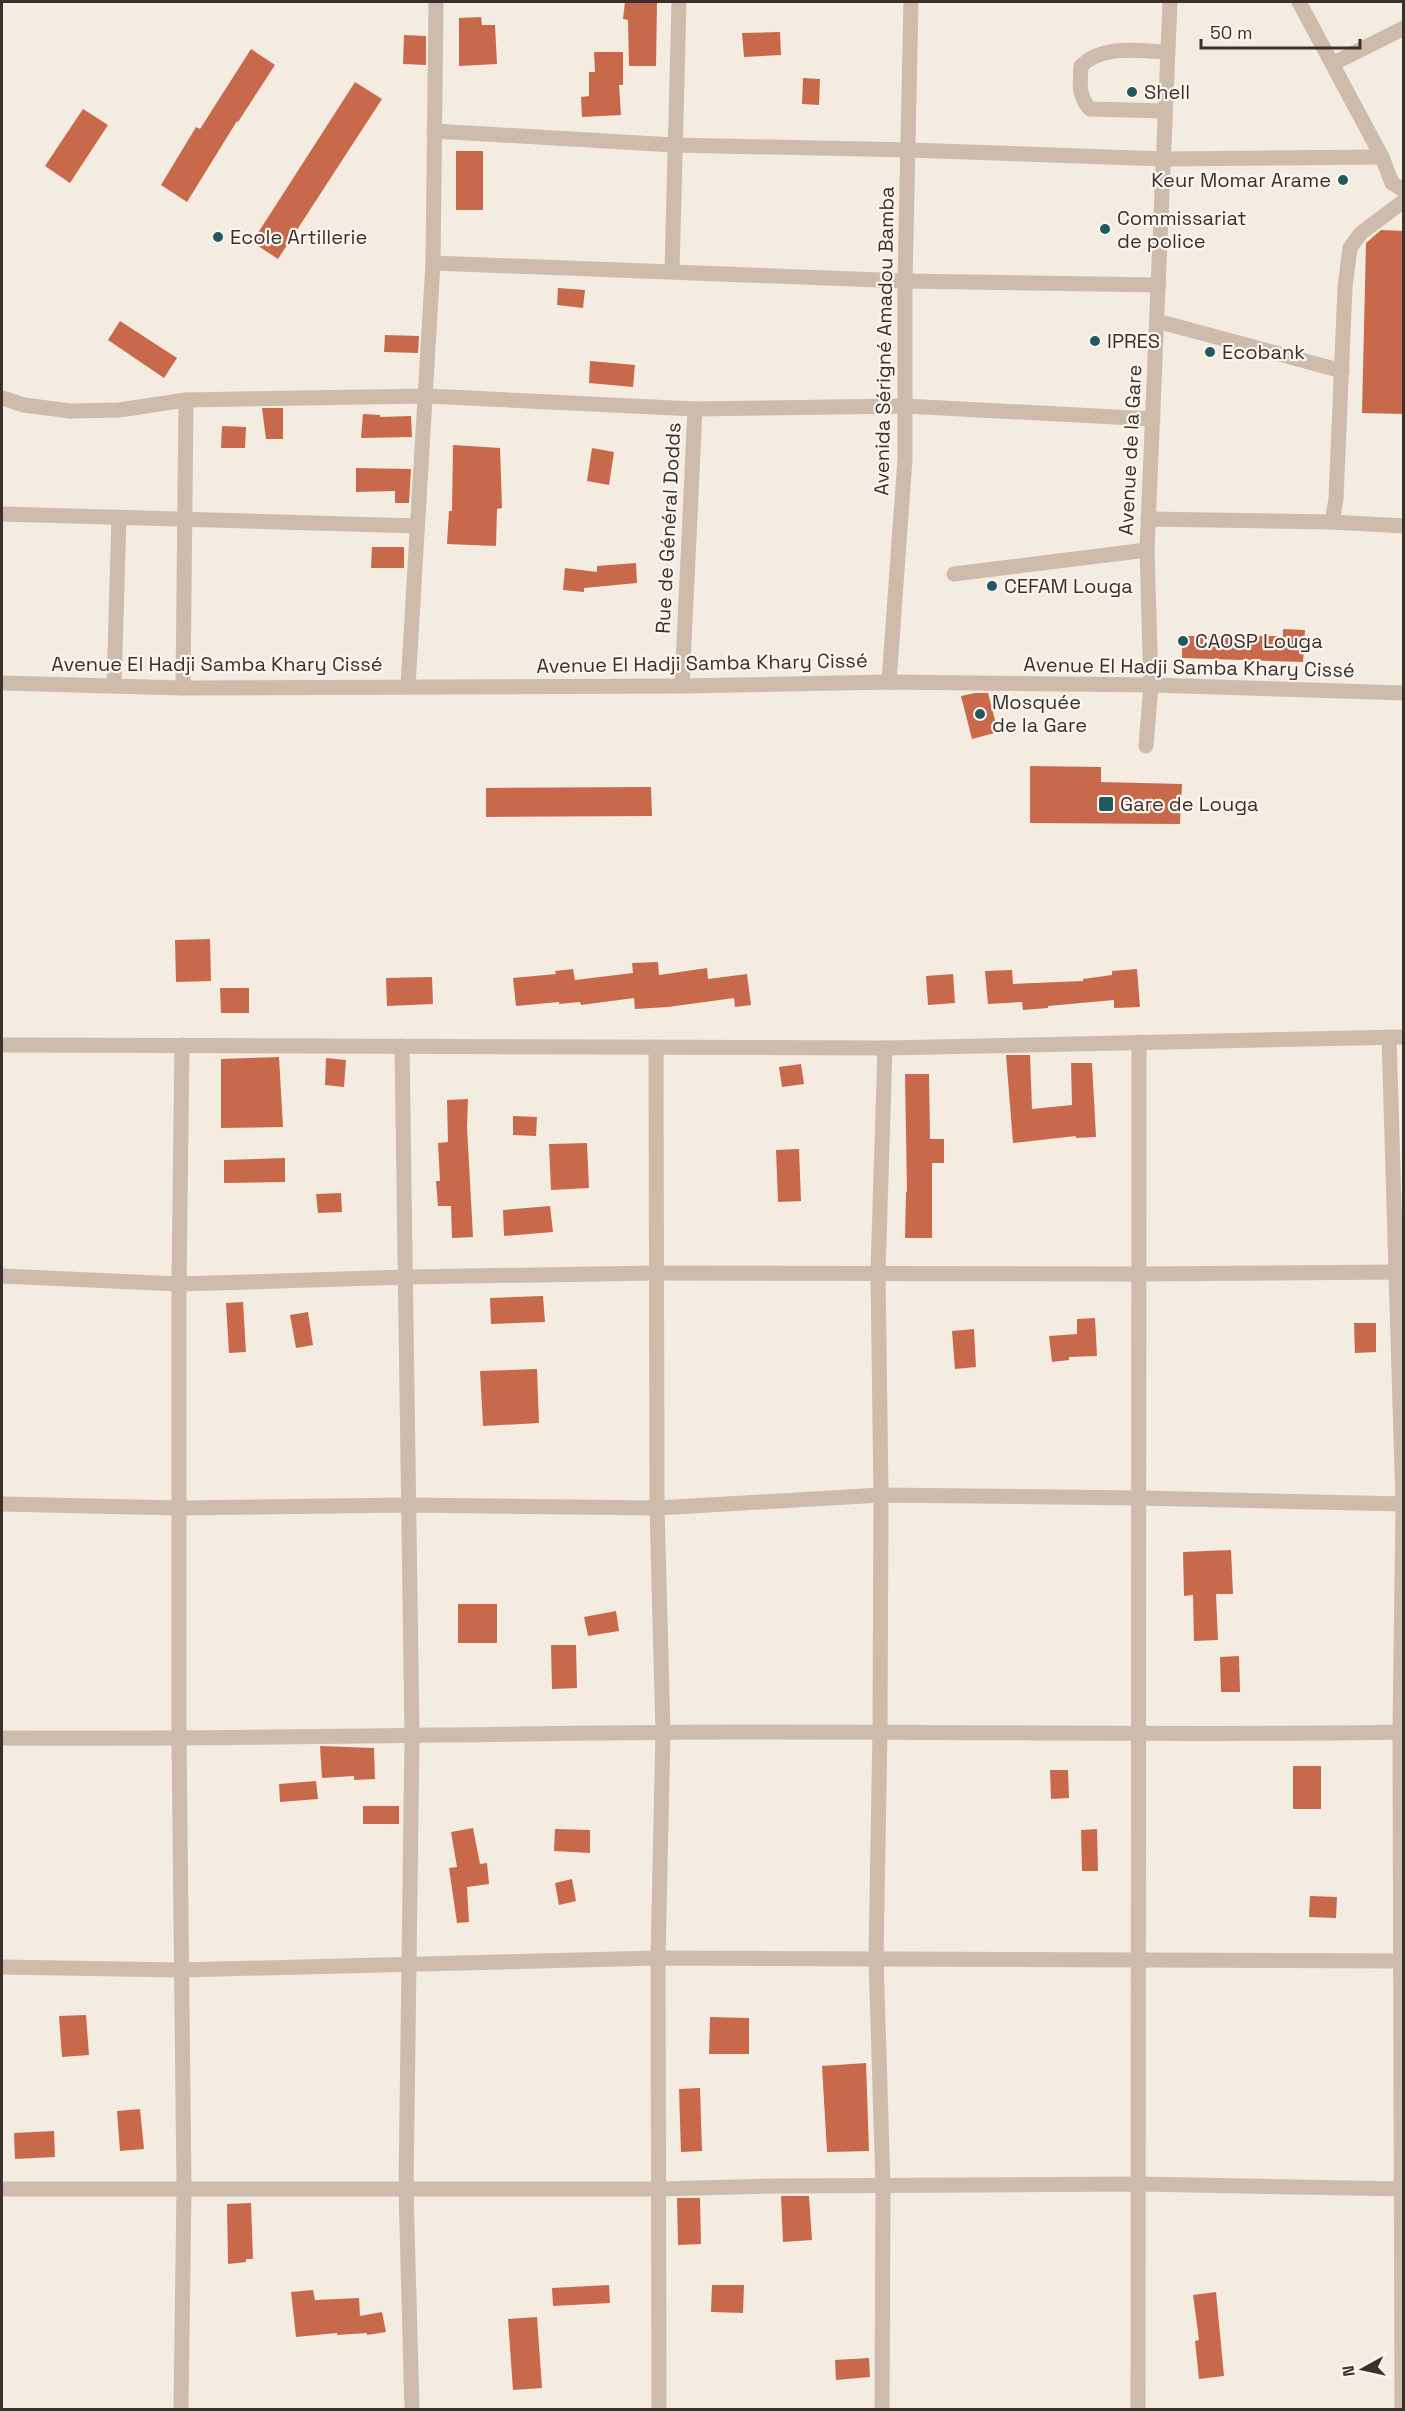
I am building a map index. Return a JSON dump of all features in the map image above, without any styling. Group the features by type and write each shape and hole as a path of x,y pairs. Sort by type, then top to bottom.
{"street":[{"path":"408,686 427,396 433,263 436,2"},
{"path":"672,272 679,2"},
{"name":"Avenida Sérigné Amadou Bamba","path":"889,682 905,459 905,281 911,2"},
{"name":"Avenue de la Gare","path":"1146,746 1151,685 1148,519 1170,2"},
{"path":"1299,2 1334,63 1382,157 1392,183 1404,190"},
{"path":"1334,63 1404,28"},
{"path":"1164,111 1090,109 1082,100 1079,89 1081,66 1089,57 1108,51 1167,52"},
{"path":"434,131 674,145 1164,159 1382,157"},
{"path":"1332,522 1336,499 1345,287 1350,248 1361,233 1404,201"},
{"path":"433,263 905,281 1159,285"},
{"path":"1157,321 1342,370"},
{"path":"2,398 24,405 70,411 119,410 186,400 427,396 695,409 904,406 1153,419"},
{"path":"183,688 186,400"},
{"name":"Rue de Général Dodds","path":"682,686 695,409"},
{"path":"2,514 417,526"},
{"path":"114,686 119,517"},
{"path":"1148,519 1332,522 1404,526"},
{"path":"954,574 1147,550"},
{"name":"Avenue El Hadji Samba Khary Cissé","path":"2,683 183,688 682,686 889,682 1151,685 1404,693"},
{"path":"2,1045 885,1048 1396,1037 1403,1504 1402,2409"},
{"path":"1138,2409 1139,1042"},
{"path":"181,2409 183,2188 179,1739 179,1284 182,1045"},
{"path":"402,1046 412,1736 406,2189 412,2409"},
{"path":"656,1047 657,1508 663,1732 658,1958 659,2409"},
{"path":"882,2409 883,2185 876,1958 881,1496 878,1272 885,1048"},
{"path":"2,1276 179,1284 656,1273 1399,1272"},
{"path":"2,1504 180,1508 408,1505 657,1508 881,1496 1140,1498 1403,1504"},
{"path":"2,1738 179,1739 880,1731 1140,1734 1402,1732"},
{"path":"2,1967 181,1970 658,1958 1402,1961"},
{"path":"2,2189 87,2191 183,2188 658,2189 1138,2184 1403,2189"}],"building":[{"path":"625,2 657,2 656,66 629,66 628,20 623,19"},
{"path":"481,17 482,25 495,25 497,64 459,66 459,18"},
{"path":"780,32 781,55 744,57 742,33"},
{"path":"404,35 426,36 426,65 403,64"},
{"path":"251,49 275,65 187,202 161,185 196,127 200,129"},
{"path":"594,52 623,52 623,85 619,85 621,115 582,117 581,97 589,96 589,72 595,72"},
{"path":"803,78 820,79 819,105 802,104"},
{"path":"355,82 382,99 278,259 252,242"},
{"path":"83,109 108,125 70,183 45,166"},
{"path":"456,151 483,151 483,210 456,210"},
{"path":"1381,230 1404,231 1404,414 1362,413 1366,243"},
{"path":"558,288 585,290 583,308 557,305"},
{"path":"120,321 177,358 164,378 108,340"},
{"path":"385,335 419,336 418,353 384,352"},
{"path":"590,361 635,365 633,387 589,383"},
{"path":"262,408 283,408 283,439 266,439"},
{"path":"363,414 380,415 380,417 411,416 412,437 361,438"},
{"path":"222,426 246,427 245,448 221,448"},
{"path":"453,445 500,448 502,508 497,509 496,546 447,544 449,511 452,511"},
{"path":"592,448 614,452 609,485 587,481"},
{"path":"356,468 411,469 409,503 395,503 395,491 356,492"},
{"path":"372,547 404,547 404,568 371,568"},
{"path":"636,563 637,583 584,588 584,592 563,590 565,568 597,572 597,566"},
{"path":"1283,629 1305,630 1303,662 1182,658 1182,636 1283,636"},
{"name":"Mosquée de la Gare","path":"988,693 998,732 972,739 961,696"},
{"name":"Gare de Louga","path":"1030,766 1101,767 1101,782 1182,784 1180,824 1030,823"},
{"path":"651,787 652,816 486,817 486,788"},
{"path":"210,939 211,981 176,982 175,940"},
{"path":"658,962 659,975 707,968 708,979 747,974 751,1005 735,1007 734,998 635,1009 634,998 581,1005 580,1002 559,1004 559,1002 516,1006 513,978 556,974 555,971 573,969 575,980 633,973 632,963"},
{"path":"1137,969 1140,1007 1114,1008 1114,1000 1023,1010 1022,1002 988,1004 985,971 1012,970 1013,984 1083,981 1083,979 1112,975 1112,971"},
{"path":"953,974 955,1003 928,1005 926,976"},
{"path":"432,977 433,1004 387,1006 386,978"},
{"path":"220,988 249,988 249,1013 221,1013"},
{"path":"1006,1055 1030,1055 1032,1109 1072,1105 1071,1063 1092,1063 1096,1137 1076,1138 1076,1136 1013,1143"},
{"path":"279,1057 283,1127 221,1128 221,1059"},
{"path":"326,1058 346,1060 344,1087 325,1085"},
{"path":"801,1064 804,1084 782,1087 779,1067"},
{"path":"905,1074 929,1074 930,1139 944,1139 944,1163 932,1163 932,1238 905,1238 907,1192"},
{"path":"468,1099 467,1127 473,1237 452,1238 451,1206 438,1206 436,1181 440,1181 438,1143 448,1142 447,1100"},
{"path":"513,1116 537,1117 536,1136 513,1135"},
{"path":"587,1143 589,1188 551,1190 549,1144"},
{"path":"799,1149 801,1201 778,1202 776,1150"},
{"path":"285,1158 285,1182 224,1183 224,1160"},
{"path":"341,1193 342,1212 318,1213 316,1194"},
{"path":"550,1206 553,1232 504,1236 503,1210"},
{"path":"543,1296 545,1322 491,1324 490,1298"},
{"path":"243,1302 246,1352 229,1353 226,1303"},
{"path":"308,1312 313,1345 296,1348 290,1315"},
{"path":"1095,1318 1097,1356 1069,1357 1069,1360 1052,1362 1049,1336 1077,1334 1077,1319"},
{"path":"1354,1323 1376,1323 1376,1352 1355,1353"},
{"path":"974,1329 976,1367 955,1369 952,1331"},
{"path":"537,1369 539,1423 483,1426 480,1371"},
{"path":"1231,1550 1233,1594 1216,1594 1218,1640 1194,1641 1193,1595 1184,1596 1183,1552"},
{"path":"458,1604 497,1604 497,1643 458,1643"},
{"path":"616,1611 619,1631 588,1636 584,1617"},
{"path":"551,1645 576,1645 577,1688 552,1689"},
{"path":"1239,1656 1240,1692 1221,1692 1220,1657"},
{"path":"320,1746 374,1748 375,1779 354,1780 354,1776 322,1778"},
{"path":"1293,1766 1321,1766 1321,1809 1293,1809"},
{"path":"1050,1770 1068,1770 1069,1798 1051,1799"},
{"path":"316,1781 318,1799 280,1802 279,1784"},
{"path":"363,1806 399,1806 399,1824 363,1824"},
{"path":"473,1828 480,1864 487,1863 489,1884 467,1887 469,1922 457,1923 449,1868 457,1867 451,1832"},
{"path":"555,1829 590,1830 590,1853 554,1851"},
{"path":"1097,1829 1098,1871 1082,1871 1081,1830"},
{"path":"572,1879 576,1901 559,1905 555,1883"},
{"path":"1310,1896 1337,1897 1336,1918 1309,1917"},
{"path":"86,2015 89,2055 62,2057 59,2016"},
{"path":"710,2017 749,2018 749,2054 709,2054"},
{"path":"866,2063 869,2151 827,2152 822,2066"},
{"path":"700,2088 702,2151 681,2152 679,2089"},
{"path":"140,2109 144,2149 120,2151 117,2111"},
{"path":"54,2131 55,2157 15,2159 14,2133"},
{"path":"781,2196 809,2196 812,2240 783,2242"},
{"path":"677,2198 700,2198 701,2244 678,2245"},
{"path":"251,2203 253,2259 228,2264 227,2204"},
{"path":"609,2285 610,2303 553,2306 552,2288"},
{"path":"712,2285 744,2285 743,2313 711,2312"},
{"path":"313,2290 315,2300 359,2298 360,2316 382,2312 386,2332 367,2335 367,2333 337,2335 337,2333 296,2337 291,2292"},
{"path":"1216,2292 1224,2376 1199,2379 1195,2341 1199,2340 1193,2295"},
{"path":"537,2317 542,2388 513,2390 508,2319"},
{"path":"869,2358 870,2377 836,2380 835,2360"}],"place":[{"name":"Shell","path":"1132,92"},
{"name":"Keur Momar Arame","path":"1343,180"},
{"name":"Commissariat de police","path":"1105,229"},
{"name":"Ecole Artillerie","path":"218,237"},
{"name":"IPRES","path":"1095,341"},
{"name":"Ecobank","path":"1210,352"},
{"name":"CEFAM Louga","path":"992,586"},
{"name":"CAOSP Louga","path":"1183,641"},
{"name":"Mosquée de la Gare","path":"980,714"},
{"name":"Gare de Louga","path":"1106,804"}]}
